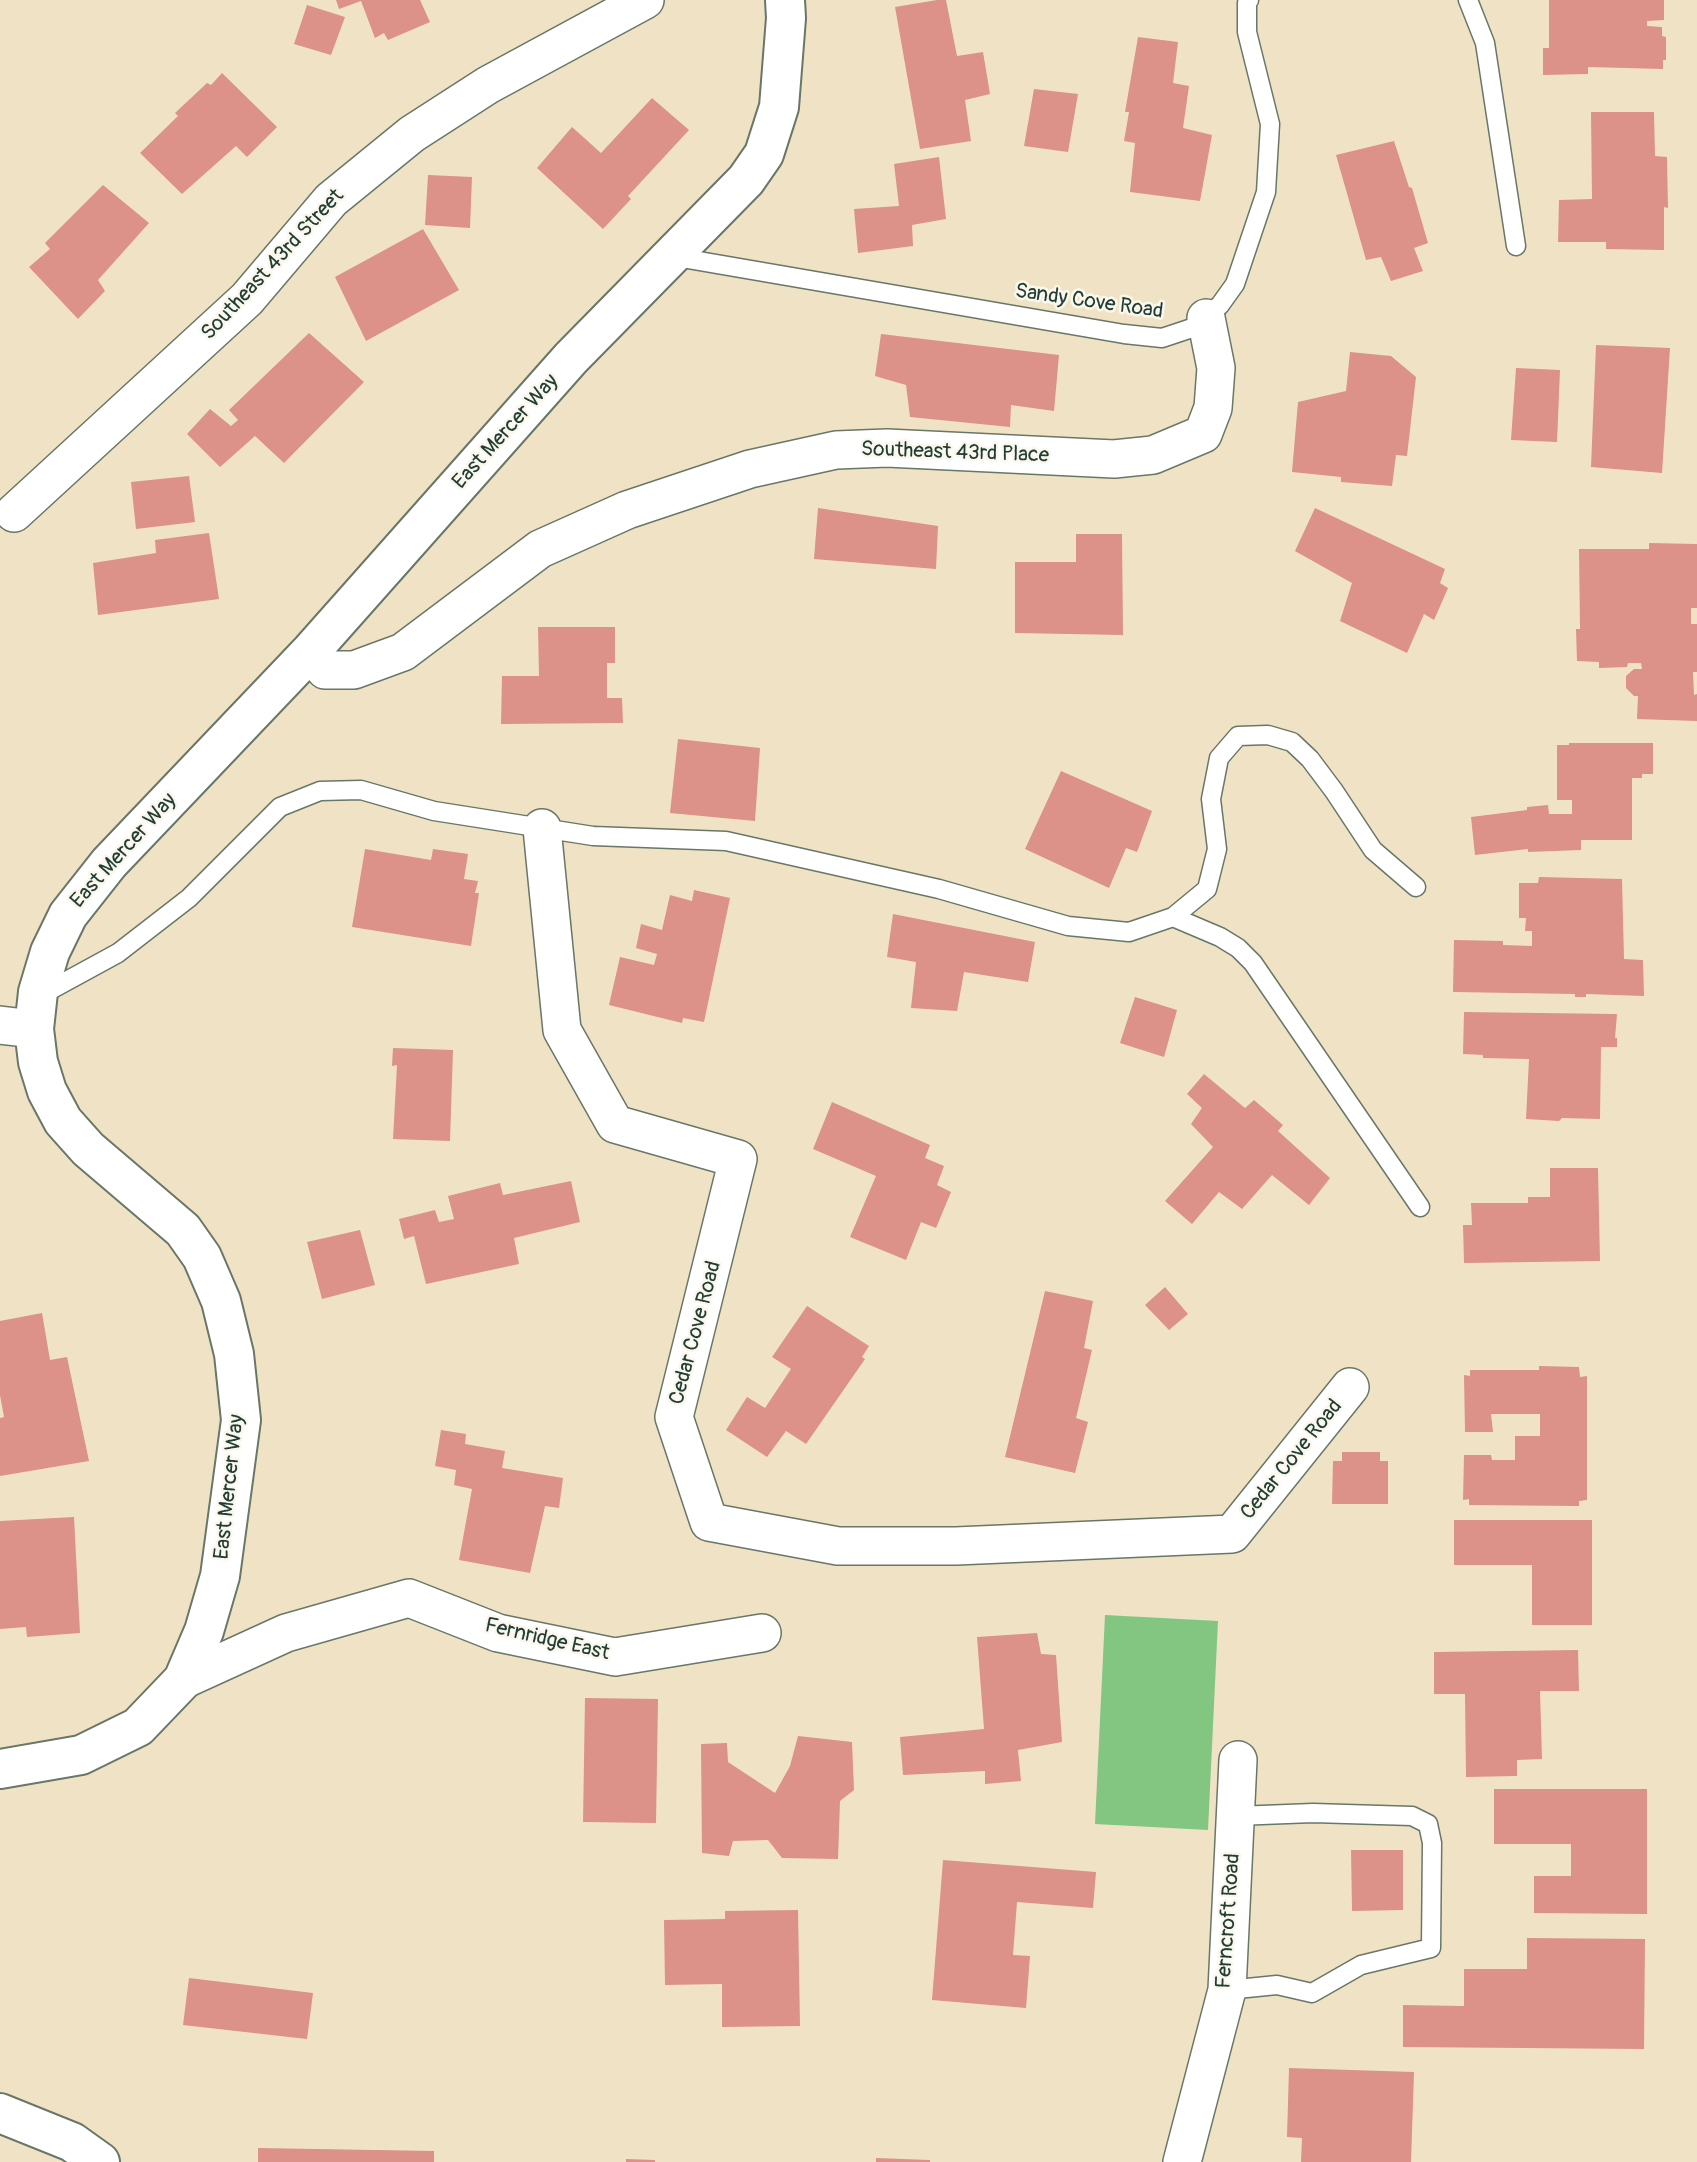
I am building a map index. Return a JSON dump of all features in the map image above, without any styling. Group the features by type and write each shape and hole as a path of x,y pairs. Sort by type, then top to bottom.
{"street":[{"name":"Southeast 43rd Street","path":"7,518 247,299 331,200 351,183 412,134 488,85 645,0"},
{"name":"East Mercer Way","path":"0,1769 81,1755 138,1727 183,1680 204,1631 220,1576 241,1420 234,1354 221,1301 202,1257 183,1230 88,1149 63,1121 47,1091 24,1017 50,952 68,915 101,873 311,651 571,358 746,180 764,154 779,107 785,0"},
{"name":"Southeast 43rd Place","path":"311,651 325,670 354,670 403,652 540,550 627,510 750,469 836,450 887,448 1114,460 1153,455 1203,434 1213,408 1216,368 1206,318"},
{"name":"Cedar Cove Road","path":"542,828 562,1030 615,1124 738,1159 674,1417 709,1522 838,1546 956,1546 1232,1534 1350,1387"},
{"name":"Fernridge East","path":"183,1680 286,1633 410,1598 498,1633 615,1657 762,1633"},
{"name":"Ferncroft Road","path":"1182,2162 1227,1990 1238,1760"},
{"path":"0,2113 72,2142 100,2162"}],"lane":[{"name":"Sandy Cove Road","path":"670,257 1124,334 1162,338 1195,327 1220,305 1235,284 1266,192 1270,124 1247,32 1247,3 1250,0"},
{"path":"1468,0 1485,43 1516,246"},
{"path":"24,1017 118,953 189,898 280,807 320,792 361,790 434,811 593,836 726,841 939,889 1068,926 1129,932 1174,917 1207,889 1217,849 1211,799 1219,758 1238,736 1268,735 1292,742 1310,759 1373,850 1416,887"},
{"path":"1174,917 1220,937 1238,948 1253,963 1420,1208"},
{"path":"1227,1990 1277,1985 1312,1993 1362,1965 1431,1948 1432,1843 1428,1824 1412,1816 1313,1813 1236,1816"}],"green space":[{"path":"1105,1615 1218,1621 1208,1830 1095,1824"}],"building":[{"path":"336,0 420,0 430,22 388,40 384,33 375,38 361,1 339,9"},
{"path":"946,0 957,56 983,52 990,94 965,100 971,141 920,149 895,7"},
{"path":"1549,0 1664,0 1664,20 1647,21 1647,26 1662,27 1662,36 1666,37 1666,60 1663,60 1663,69 1588,67 1588,74 1543,75 1543,48 1549,48"},
{"path":"307,5 345,17 331,55 294,44"},
{"path":"1138,37 1178,42 1173,83 1189,86 1183,128 1212,135 1200,201 1130,192 1135,143 1124,141 1129,112 1125,112"},
{"path":"222,73 277,127 247,157 236,146 182,194 140,153 178,116 175,113 207,83 211,85"},
{"path":"1034,89 1078,94 1068,152 1024,146"},
{"path":"652,98 689,130 628,196 631,199 603,229 537,168 572,127 601,153"},
{"path":"1591,112 1654,112 1655,156 1667,157 1668,208 1664,207 1664,250 1606,249 1606,242 1558,242 1559,200 1592,199"},
{"path":"1394,141 1409,187 1412,188 1428,243 1414,248 1423,271 1391,281 1381,257 1366,260 1336,155"},
{"path":"939,157 946,219 912,225 913,246 858,253 854,209 899,206 894,164"},
{"path":"428,175 472,177 470,228 425,225"},
{"path":"103,185 149,223 98,280 105,291 78,319 29,267 50,249 45,243"},
{"path":"423,229 459,290 366,341 335,277"},
{"path":"309,333 364,382 284,463 255,436 220,467 187,434 210,409 231,426 238,420 229,410"},
{"path":"881,334 1059,355 1054,411 1011,405 1010,427 910,417 906,385 875,376"},
{"path":"1596,345 1670,348 1662,473 1591,467"},
{"path":"1350,352 1391,356 1416,377 1407,456 1396,455 1392,486 1341,482 1341,477 1292,472 1298,402 1346,391"},
{"path":"1516,368 1560,370 1557,442 1511,440"},
{"path":"189,476 195,522 136,529 131,482"},
{"path":"818,508 938,526 936,569 814,559"},
{"path":"1315,508 1445,569 1440,583 1448,588 1434,620 1424,614 1407,653 1340,621 1352,583 1295,551"},
{"path":"209,533 219,599 98,615 93,563 156,553 155,540"},
{"path":"1076,534 1122,534 1123,635 1015,633 1015,562 1076,562"},
{"path":"1649,543 1697,544 1697,608 1691,608 1691,624 1697,624 1697,672 1693,672 1694,695 1697,694 1697,721 1637,719 1638,696 1634,696 1626,688 1626,676 1634,669 1642,669 1641,663 1628,663 1627,667 1599,668 1599,662 1577,661 1576,629 1580,629 1579,549 1649,549"},
{"path":"538,627 615,627 615,663 607,663 607,698 622,698 623,723 501,724 502,676 539,676"},
{"path":"678,739 760,748 755,821 670,813"},
{"path":"1653,743 1653,774 1632,778 1632,840 1581,840 1581,850 1528,852 1528,849 1475,855 1471,817 1548,805 1549,814 1572,814 1572,800 1557,800 1557,745"},
{"path":"1061,771 1152,811 1137,852 1126,848 1109,888 1025,849"},
{"path":"365,849 431,860 433,849 468,854 464,879 478,881 475,893 479,893 471,946 352,927"},
{"path":"1539,877 1622,879 1624,959 1643,960 1644,996 1586,994 1586,997 1575,997 1575,994 1453,992 1454,940 1503,941 1503,945 1532,946 1532,931 1525,931 1526,918 1519,918 1519,883 1538,883"},
{"path":"694,890 730,898 704,1022 683,1018 682,1023 609,1005 620,957 654,965 657,954 636,948 641,924 662,930 670,895 692,901"},
{"path":"893,914 1035,942 1028,982 964,972 957,1011 911,1008 916,962 887,957"},
{"path":"1135,997 1177,1010 1164,1057 1120,1043"},
{"path":"1464,1012 1617,1014 1617,1047 1601,1047 1600,1119 1526,1119 1529,1059 1483,1058 1483,1055 1463,1054"},
{"path":"393,1048 453,1050 450,1141 393,1139 397,1065 392,1066"},
{"path":"1204,1074 1245,1108 1254,1100 1283,1125 1278,1131 1330,1178 1309,1205 1272,1175 1242,1209 1219,1192 1192,1224 1165,1201 1213,1147 1191,1124 1202,1108 1187,1094"},
{"path":"832,1102 930,1145 925,1158 944,1166 937,1185 951,1192 936,1228 921,1222 906,1260 850,1237 876,1176 813,1149"},
{"path":"1550,1168 1598,1168 1600,1261 1464,1263 1463,1225 1472,1225 1471,1203 1528,1203 1528,1197 1550,1197"},
{"path":"571,1181 580,1222 514,1238 519,1264 426,1284 414,1236 404,1239 399,1219 435,1210 439,1222 454,1219 448,1196 500,1183 503,1195"},
{"path":"360,1230 375,1285 322,1299 307,1242"},
{"path":"1165,1287 1188,1314 1169,1330 1145,1305"},
{"path":"1045,1291 1093,1301 1084,1348 1092,1350 1076,1418 1088,1422 1075,1473 1005,1457"},
{"path":"807,1306 869,1346 862,1357 865,1359 806,1444 786,1431 767,1457 726,1430 747,1397 765,1408 791,1369 772,1357"},
{"path":"42,1313 50,1360 67,1357 89,1461 0,1476 0,1418 4,1417 0,1395 0,1321"},
{"path":"1539,1366 1579,1367 1580,1377 1587,1376 1587,1500 1579,1501 1579,1506 1469,1505 1469,1499 1463,1500 1464,1455 1491,1455 1492,1460 1515,1460 1515,1436 1540,1436 1540,1414 1491,1414 1493,1432 1465,1432 1464,1375 1470,1376 1470,1370 1539,1370"},
{"path":"441,1430 466,1434 465,1444 505,1451 502,1468 563,1478 559,1508 545,1506 530,1573 459,1560 472,1489 454,1485 456,1470 435,1466"},
{"path":"1342,1452 1380,1452 1380,1461 1388,1461 1388,1504 1332,1504 1333,1461 1342,1461"},
{"path":"74,1517 80,1633 27,1637 26,1627 0,1629 0,1521"},
{"path":"1454,1520 1592,1520 1592,1625 1532,1625 1532,1565 1454,1565"},
{"path":"1037,1633 1041,1654 1056,1655 1062,1742 1018,1750 1021,1781 985,1784 985,1771 903,1775 900,1737 984,1729 977,1637"},
{"path":"1578,1650 1579,1691 1540,1691 1542,1759 1517,1760 1517,1776 1466,1777 1465,1694 1434,1694 1434,1652"},
{"path":"585,1698 658,1699 656,1823 583,1822"},
{"path":"798,1736 852,1742 854,1790 840,1801 838,1859 782,1858 768,1840 733,1841 729,1856 702,1853 701,1744 727,1743 728,1762 775,1793 790,1766"},
{"path":"1494,1789 1647,1789 1647,1914 1534,1913 1534,1876 1571,1876 1571,1844 1494,1844"},
{"path":"1351,1850 1403,1850 1403,1910 1352,1911"},
{"path":"943,1860 1096,1872 1093,1908 1017,1902 1013,1955 1030,1956 1026,2008 932,2000"},
{"path":"798,1910 800,2026 722,2027 722,1984 665,1985 664,1920 725,1919 725,1911"},
{"path":"1527,1938 1645,1939 1644,2049 1403,2047 1403,2005 1464,2006 1464,1969 1527,1969"},
{"path":"189,1978 313,1993 307,2039 183,2025"},
{"path":"1289,2068 1414,2072 1411,2162 1301,2162 1302,2138 1287,2137"},
{"path":"258,2148 434,2151 434,2162 258,2162"},
{"path":"876,2158 930,2160 930,2162 876,2162"},
{"path":"626,2159 655,2160 655,2162 626,2162"}]}
